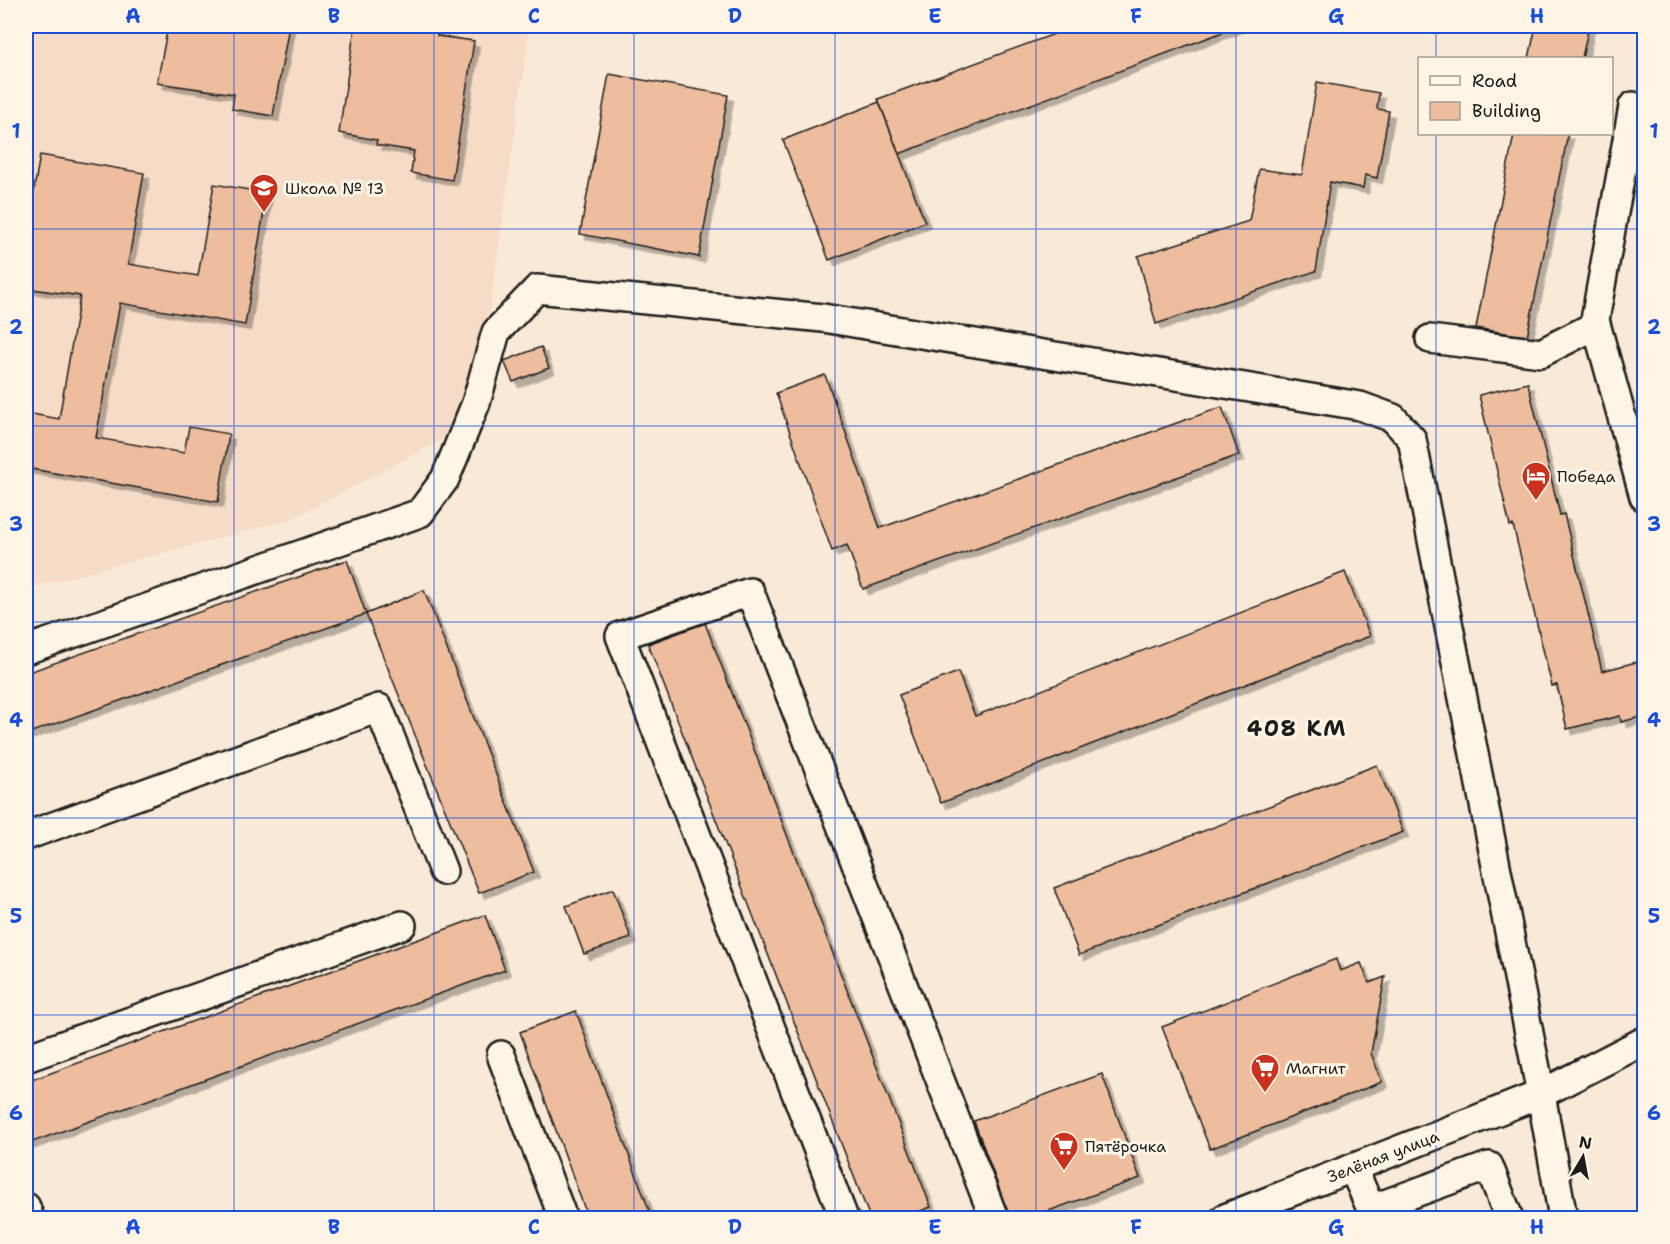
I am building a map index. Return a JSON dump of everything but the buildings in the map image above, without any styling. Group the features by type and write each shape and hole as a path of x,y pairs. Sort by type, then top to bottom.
{"street":[{"path":"1633,106 1595,320 1644,497"},
{"path":"26,650 420,513 445,479 476,403 496,332 537,289 823,318 1360,406 1393,418 1412,439 1541,1094 1563,1218"},
{"path":"1430,339 1541,353 1596,325"},
{"path":"844,1218 620,636 750,592 994,1218"},
{"path":"26,836 379,708 443,872"},
{"path":"26,1058 402,925"},
{"name":"Зелёная улица","path":"1225,1218 1541,1094 1644,1041"},
{"path":"501,1055 563,1218"},
{"path":"1353,1168 1371,1209 1489,1166 1509,1218"},
{"path":"26,1207 30,1218"}],"shaded area":[{"name":"Школа № 13","path":"26,26 530,26 474,423 292,519 26,589"}],"place":[{"name":"Школа № 13","path":"264,214"},
{"name":"Победа","path":"1536,502"},
{"name":"Магнит","path":"1265,1094"},
{"name":"Пятёрочка","path":"1064,1172"}],"district":[{"name":"408 КМ","path":"1297,728"}]}
